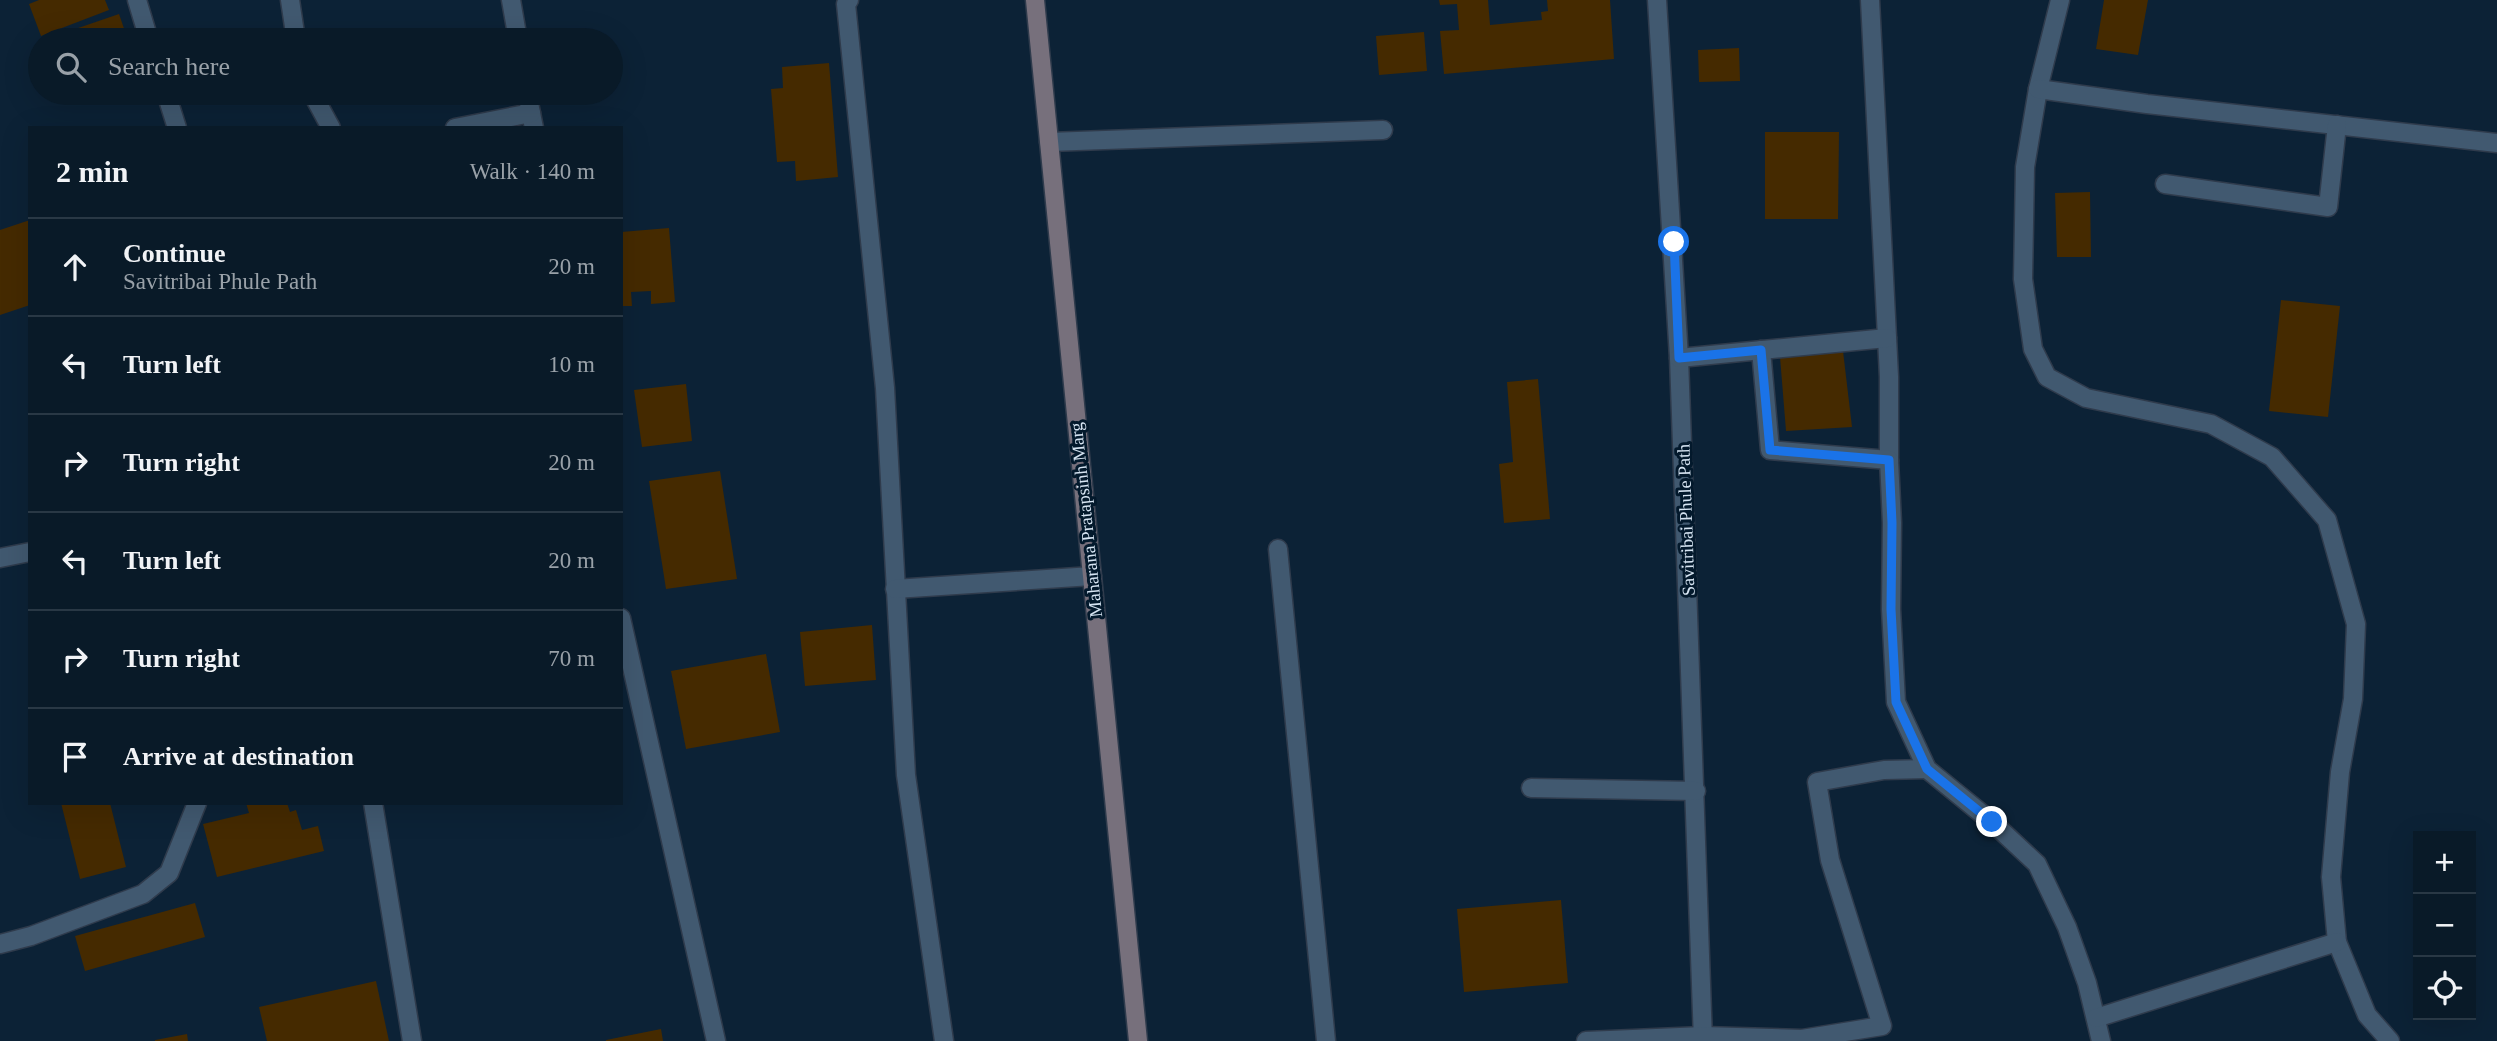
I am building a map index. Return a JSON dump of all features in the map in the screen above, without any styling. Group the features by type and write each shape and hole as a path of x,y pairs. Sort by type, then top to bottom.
{"street":[{"path":"137,0 145,28"},
{"path":"290,0 294,28"},
{"path":"511,0 516,28"},
{"path":"849,0 846,4 885,388 906,775 944,1041"},
{"name":"Maharana Pratapsinh Marg","path":"1035,0 1138,1041"},
{"name":"Savitribai Phule Path","path":"1657,0 1679,358 1703,1038"},
{"path":"1870,0 1887,338 1892,523 1891,609 1896,702 1927,769 1992,822 2037,864 2067,927 2087,983 2101,1041"},
{"path":"2060,0 2038,89 2025,167 2023,279 2034,349 2047,377 2086,398 2211,424 2272,457 2327,520 2356,624 2353,699 2340,772 2332,877 2337,942 2367,1015 2390,1041"},
{"path":"2038,89 2497,143"},
{"path":"170,105 176,126"},
{"path":"319,105 330,126"},
{"path":"474,126 532,120"},
{"path":"2165,184 2328,207 2337,125"},
{"path":"1049,142 1382,130"},
{"path":"1679,358 1887,338"},
{"path":"1761,350 1770,450 1889,460"},
{"path":"1278,549 1326,1041"},
{"path":"0,558 28,552"},
{"path":"895,589 1092,576"},
{"path":"623,627 716,1041"},
{"path":"1586,1041 1703,1038 1802,1040 1882,1026 1830,860 1816,782 1884,770 1927,769"},
{"path":"1531,788 1696,791"},
{"path":"0,944 32,936 143,894 169,873 196,805"},
{"path":"373,805 412,1041"},
{"path":"2096,1018 2337,942"}],"building":[{"path":"39,0 105,0 109,10 62,28 38,28 29,4"},
{"path":"1439,0 1488,0 1490,25 1542,20 1541,12 1548,11 1547,0 1610,0 1614,59 1444,74 1440,31 1459,30 1457,4 1440,5"},
{"path":"2104,0 2148,0 2138,55 2096,49"},
{"path":"119,14 124,28 78,28"},
{"path":"1424,32 1427,71 1379,75 1376,36"},
{"path":"1739,48 1740,81 1699,82 1698,50"},
{"path":"829,63 838,177 796,181 795,161 777,162 771,89 783,88 782,67"},
{"path":"1765,132 1839,132 1838,219 1765,219"},
{"path":"2090,192 2091,257 2057,257 2055,193"},
{"path":"28,221 28,306 0,315 0,230"},
{"path":"669,228 675,302 651,304 651,291 631,292 632,306 623,306 623,232"},
{"path":"2281,300 2340,306 2328,417 2269,411"},
{"path":"1843,351 1852,427 1786,431 1780,357"},
{"path":"1538,379 1550,519 1504,523 1499,464 1513,462 1507,382"},
{"path":"686,384 692,441 642,447 634,390"},
{"path":"720,471 737,579 666,589 649,481"},
{"path":"872,625 876,680 805,686 800,632"},
{"path":"766,654 780,732 686,749 671,671"},
{"path":"62,805 110,805 126,867 80,879"},
{"path":"247,805 288,805 290,812 296,810 302,830 318,826 324,851 217,877 203,824 249,813"},
{"path":"1561,900 1568,983 1464,992 1457,909"},
{"path":"195,903 205,937 85,971 75,936"},
{"path":"376,981 389,1041 267,1041 259,1007"},
{"path":"661,1029 663,1041 606,1041 606,1040"},
{"path":"187,1034 188,1041 155,1041 155,1040"}],"route":[{"path":"1674,242 1679,358 1761,350 1770,450 1889,460 1892,523 1891,609 1896,702 1927,769 1992,822"}]}
